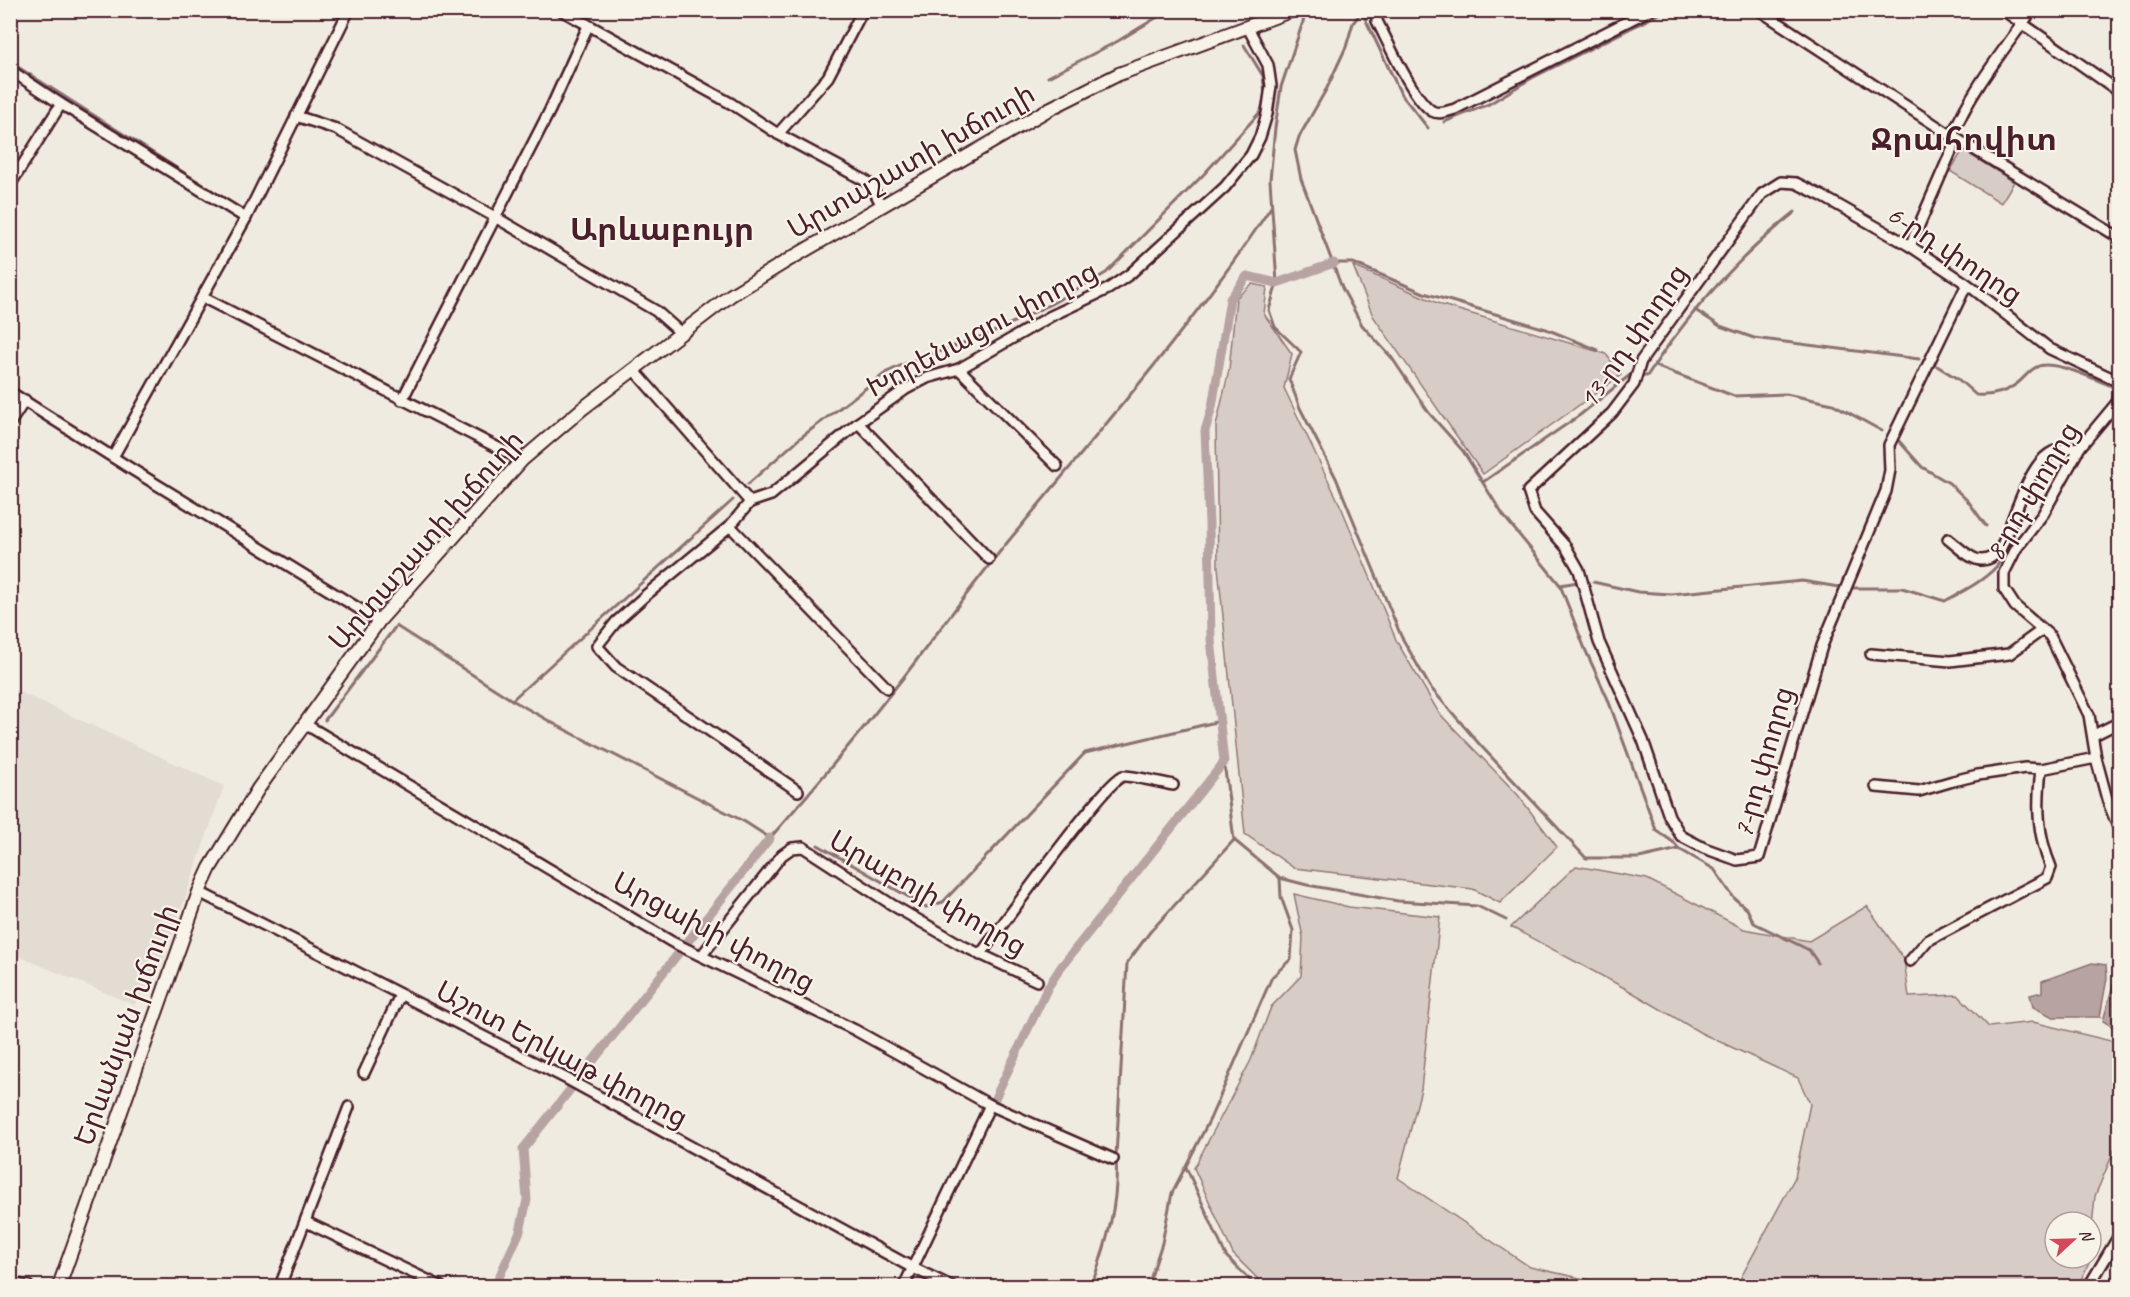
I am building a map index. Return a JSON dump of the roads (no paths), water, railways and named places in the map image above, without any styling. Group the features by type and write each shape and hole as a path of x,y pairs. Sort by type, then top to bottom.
{"main road":[{"name":"Արտաշատի խճուղի","path":"258,789 379,621 522,460 582,409 731,295 1049,109 1086,90 1119,74 1291,11"},
{"name":"Երևանյան խճուղի","path":"59,1287 200,892 210,868 258,789"}],"street":[{"path":"113,457 246,218 349,10"},
{"path":"561,10 732,104 778,134 864,180 871,185 882,206"},
{"path":"778,134 828,76 863,10"},
{"path":"1376,10 1377,21 1414,89 1432,111 1438,113 1455,109 1650,10"},
{"path":"1759,10 1954,137 2120,238"},
{"path":"2003,10 2120,92"},
{"path":"1910,246 1961,116 2032,10"},
{"path":"402,400 550,110 588,26"},
{"name":"Խորենացու փողոց","path":"798,791 616,667 597,646 605,633 645,595 729,526 750,502 771,495 858,423 906,389 927,378 959,369 1051,316 1108,289 1130,273 1225,187 1245,163 1260,137 1267,114 1271,86 1268,65 1247,26"},
{"path":"10,70 246,218"},
{"path":"10,185 61,104"},
{"path":"296,116 336,129 495,217 656,311 681,333"},
{"name":"6-րդ փողոց","path":"1762,194 1781,182 1796,183 1910,246 1967,284 2050,349 2120,382"},
{"name":"13-րդ փողոց","path":"1528,491 1612,413 1634,384 1641,361 1762,194"},
{"name":"7-րդ փողոց","path":"1528,491 1535,512 1566,547 1579,570 1599,642 1643,740 1669,816 1681,836 1704,848 1737,860 1759,857 1822,646 1886,491 1890,470 1889,445 1967,284"},
{"path":"202,297 522,460"},
{"path":"959,369 1057,466"},
{"path":"634,370 750,502"},
{"path":"10,392 379,621"},
{"name":"8-րդ փողոց","path":"2120,399 2080,447 2043,514 2016,549 2004,573 2004,589 2015,606 2050,636 2089,715 2096,758 2107,799 2120,832"},
{"path":"10,423 25,400"},
{"path":"858,423 989,559"},
{"path":"1948,539 1975,560 1983,561 1994,557 2000,550 2026,484 2037,467 2046,456 2056,450 2080,447"},
{"path":"729,526 888,688"},
{"path":"1871,654 1950,661 2009,654 2042,630"},
{"path":"2094,735 2120,722"},
{"name":"Արցախի փողոց","path":"305,724 672,942 855,1030 990,1105 1113,1159"},
{"path":"1876,787 1919,791 1953,780 2025,768 2041,770 2096,758"},
{"path":"1910,961 1927,941 2047,878 2051,867 2042,846 2037,798 2041,770"},
{"path":"980,955 1091,808 1115,780 1124,776 1173,785"},
{"name":"Արաբոյի փողոց","path":"702,955 782,855 792,848 803,848 894,906 980,955 1037,981"},
{"name":"Աշոտ Երկաթ փողոց","path":"200,892 567,1079 913,1268"},
{"path":"364,1072 400,995"},
{"path":"904,1287 990,1105"},
{"path":"280,1287 349,1107"},
{"path":"306,1222 440,1287"},
{"path":"2089,1287 2120,1234"},
{"path":"913,1268 951,1287"},
{"path":"10,1283 28,1287"}],"waterway":[{"path":"1048,77 1118,41 1169,10"},
{"path":"1307,10 1281,87 1275,128 1270,180 1277,283 1269,310 1275,327 1301,352 1289,379 1300,408 1336,478 1401,636 1430,687 1481,746 1586,858 1639,858 1679,849"},
{"path":"1444,122 1489,104 1532,78 1667,10"},
{"path":"1362,11 1353,23 1346,47 1327,88 1299,137 1295,150 1301,179 1342,288 1362,325 1392,358 1429,413 1463,451 1503,515 1560,585 1607,697 1656,830 1679,849 1714,869 1734,898 1747,909 1754,923 1809,950 1818,963"},
{"path":"1362,12 1401,94 1428,128"},
{"path":"748,484 800,438 887,372 991,333 1051,304 1106,273 1204,174 1261,111 1265,94 1263,76 1244,45"},
{"path":"10,62 227,200"},
{"path":"325,720 396,626 512,700 745,822 770,838 871,719 1002,549 1175,338 1241,252 1271,207"},
{"path":"1483,482 1580,415 1630,375 1647,376 1714,288 1773,230 1795,212"},
{"path":"1334,263 1353,263 1424,293 1546,329 1598,350"},
{"path":"995,1098 1048,987 1061,967 1224,762 1211,639 1205,431 1212,407 1230,299 1247,276 1277,283 1334,263"},
{"path":"1695,310 1720,326 1754,338 1919,359"},
{"path":"1937,366 1958,379 1976,395 1991,395 2006,391 2036,367 2045,365 2071,370 2116,388"},
{"path":"1655,366 1734,396 1786,394 1833,404 1882,431"},
{"path":"1899,441 1922,467 1949,483 1968,501 1986,526"},
{"path":"1852,588 1902,588 1945,601 1965,590 1991,572 2001,560 2016,530 2029,489"},
{"path":"512,700 733,500"},
{"path":"1593,582 1638,592 1671,594 1802,581 1839,587"},
{"path":"1560,585 1578,582"},
{"path":"818,845 926,907 943,902 1085,753 1220,721"},
{"path":"1091,1286 1107,1239 1116,1190 1127,963 1150,932 1234,840 1224,762"},
{"path":"495,1286 520,1231 527,1200 523,1149 770,838"},
{"path":"1148,1286 1162,1243 1172,1193 1210,1119 1272,977 1291,959 1293,930 1281,897 1280,878 1234,840"},
{"path":"1280,878 1398,901 1477,906 1506,920"},
{"path":"1186,1167 1226,1256 1256,1286"}],"district":[{"name":"Ջրահովիտ","path":"1964,139"},
{"name":"Արևաբույր","path":"662,229"}]}
